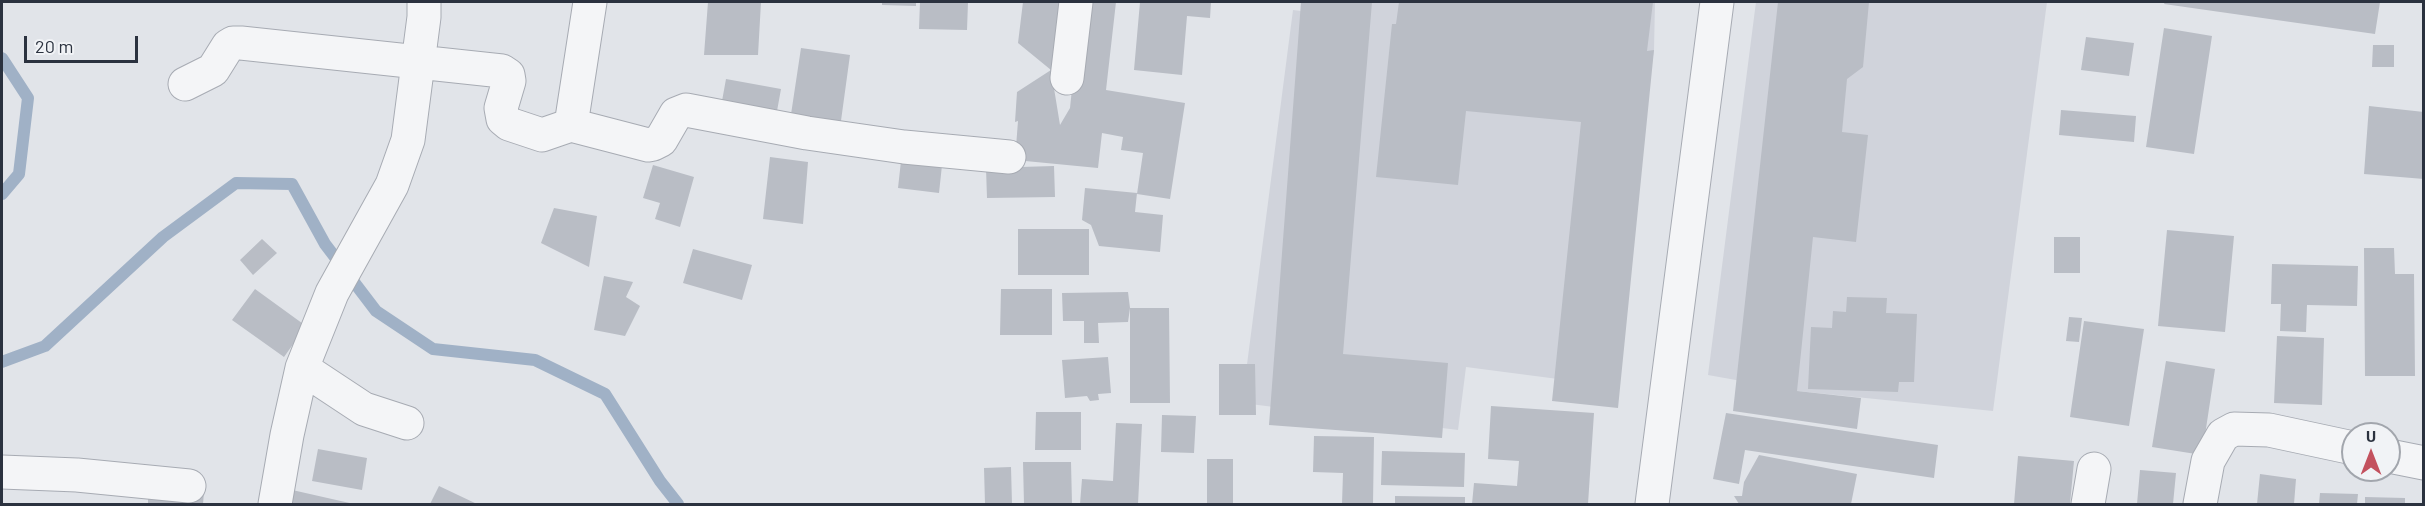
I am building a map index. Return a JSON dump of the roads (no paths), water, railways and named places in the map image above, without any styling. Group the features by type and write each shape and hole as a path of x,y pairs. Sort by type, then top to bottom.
{"street":[{"path":"274,504 302,368 332,293 353,251 392,185 408,140 424,2"},
{"path":"571,125 590,2"},
{"path":"1067,78 1076,2"},
{"path":"1652,504 1717,2"},
{"path":"185,84 213,70 228,46 233,43 502,71 507,75 509,81 501,115 509,124 542,135 571,125 648,145 658,143 676,114 686,110 807,133 904,147 1009,158"},
{"path":"302,368 364,409 407,423"},
{"path":"2200,504 2208,461 2223,435 2234,429 2270,430 2341,445"},
{"path":"2401,458 2424,463"},
{"path":"2088,504 2094,469"},
{"path":"2,471 77,475 189,486"}],"waterway":[{"path":"2,58 28,98 19,174 2,194"},
{"path":"2,362 45,346 163,237 236,183 292,184 325,244 376,311 433,349 535,360 605,394 660,481 678,504"}]}
